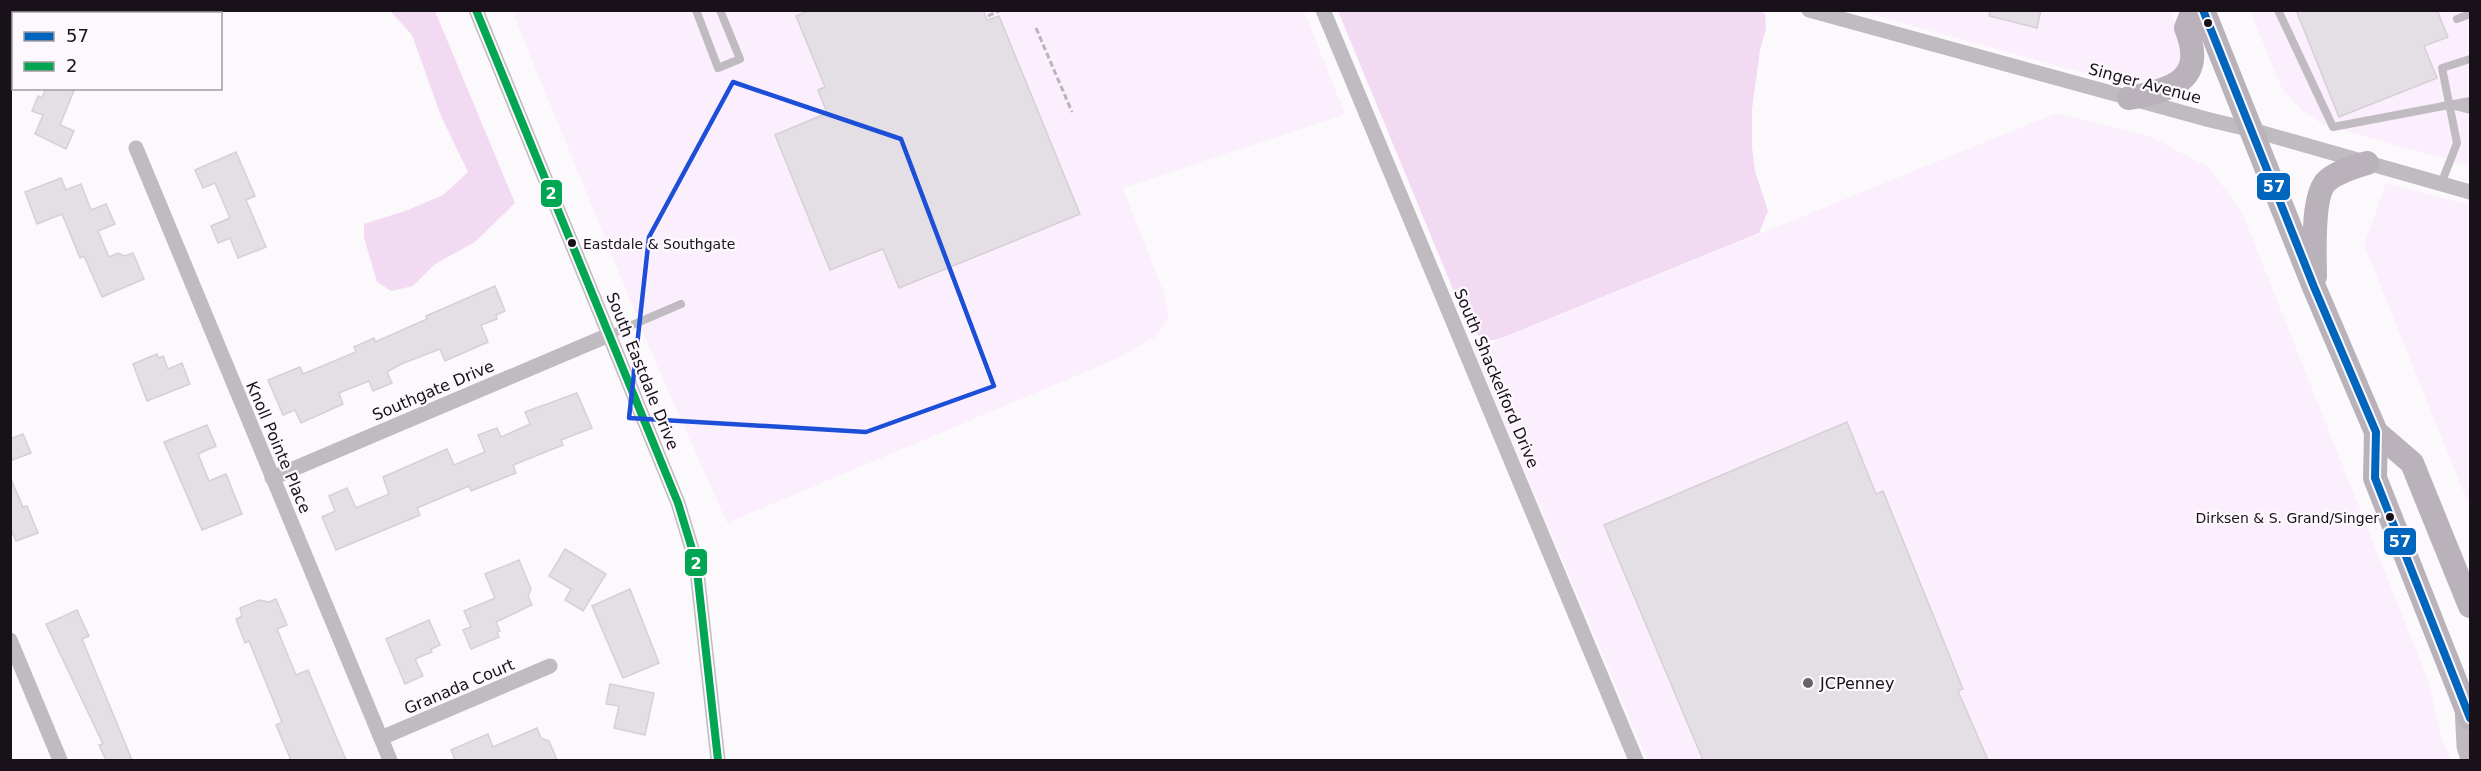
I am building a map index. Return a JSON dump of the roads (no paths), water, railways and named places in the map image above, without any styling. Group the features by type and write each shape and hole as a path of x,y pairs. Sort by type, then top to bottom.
{"main road":[{"path":"2129,98 2166,90 2178,84 2186,74 2194,46 2186,28 2193,10"},
{"path":"2204,10 2314,287 2376,432 2375,478 2468,712 2467,746 2470,756"},
{"path":"2314,287 2317,208 2320,191 2326,181 2344,170 2367,163"},
{"path":"2376,432 2412,463 2470,606"}],"street":[{"name":"South Eastdale Drive","path":"476,10 678,503 690,538 696,562 718,760"},
{"name":"South Shackelford Drive","path":"1323,10 1636,760"},
{"name":"Singer Avenue","path":"1809,10 2252,130 2470,192"},
{"name":"Knoll Pointe Place","path":"136,148 390,760"},
{"name":"Southgate Drive","path":"272,478 609,335"},
{"path":"10,640 60,760"},
{"name":"Granada Court","path":"381,738 550,666"}],"lane":[{"path":"696,10 718,68 740,59 720,10"},
{"path":"2278,10 2333,127 2470,101"},
{"path":"2457,19 2470,14"},
{"path":"2441,184 2457,143 2442,68 2470,59"},
{"path":"2450,105 2470,110"},
{"path":"609,335 681,304"}],"place":[{"name":"Eastdale & Southgate","path":"572,243"},
{"name":"Dirksen & S. Grand/Singer","path":"2390,517"},
{"name":"JCPenney","path":"1808,683"}]}
